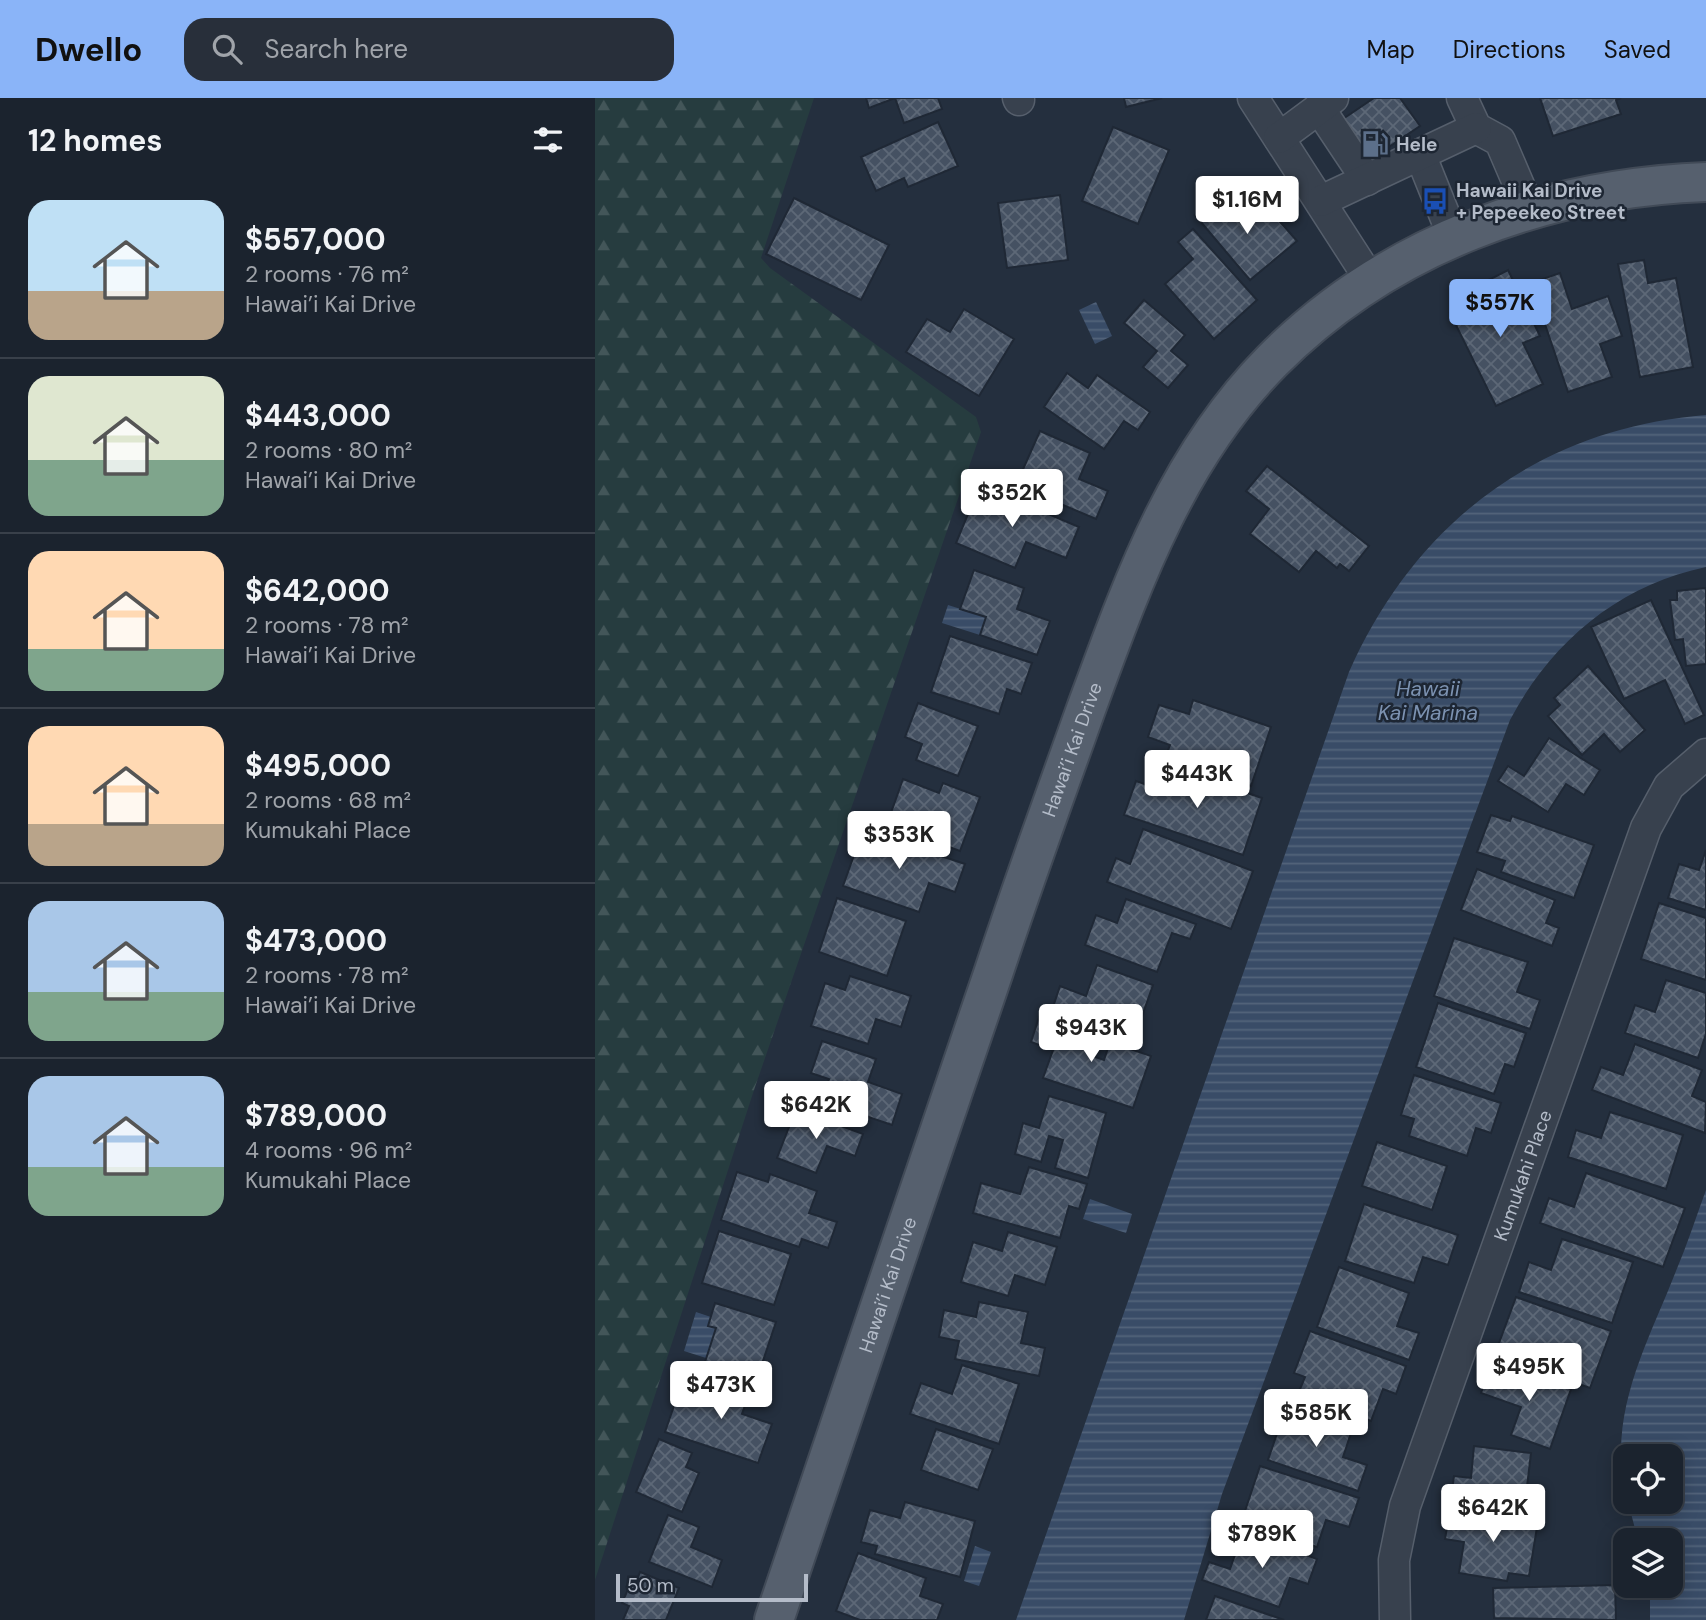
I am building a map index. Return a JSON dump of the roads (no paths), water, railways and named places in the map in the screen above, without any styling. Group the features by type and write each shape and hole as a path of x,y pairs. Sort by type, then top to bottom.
{"main road":[{"name":"Hawai’i Kai Drive","path":"774,1620 1029,865 1151,540 1207,438 1269,364 1326,313 1371,281 1453,236 1530,211 1639,187 1706,182"}],"street":[{"path":"1253,98 1371,281"},
{"path":"1462,98 1475,128 1500,141 1530,211"},
{"path":"1279,138 1326,103 1367,180"},
{"path":"1321,201 1475,128"},
{"path":"1420,154 1453,236"},
{"name":"Kumukahi Place","path":"1395,1620 1394,1560 1405,1506 1646,828 1669,786 1686,768 1706,754"}],"water":[{"path":"1096,302 1112,336 1095,344 1079,310"},
{"name":"Hawaii Kai Marina","path":"1706,415 1706,567 1644,588 1591,621 1567,642 1546,666 1510,720 1222,1494 1184,1620 1016,1620 1349,672 1377,618 1410,570 1448,528 1491,492 1538,462 1590,439 1646,424"},
{"path":"948,605 986,617 980,635 942,623"},
{"path":"1706,1190 1706,1620 1650,1620 1650,1598 1683,1598 1683,1528 1635,1528 1631,1514 1683,1514 1683,1444 1622,1444 1622,1435 1633,1379"},
{"path":"1090,1199 1132,1214 1126,1233 1083,1219"},
{"path":"696,1312 711,1317 708,1326 716,1328 706,1358 684,1351"},
{"path":"975,1546 991,1552 979,1586 964,1581"}],"place":[{"name":"Hele","path":"1375,144"},
{"name":"Hawaii Kai Drive + Pepeekeo Street","path":"1435,201"}]}
